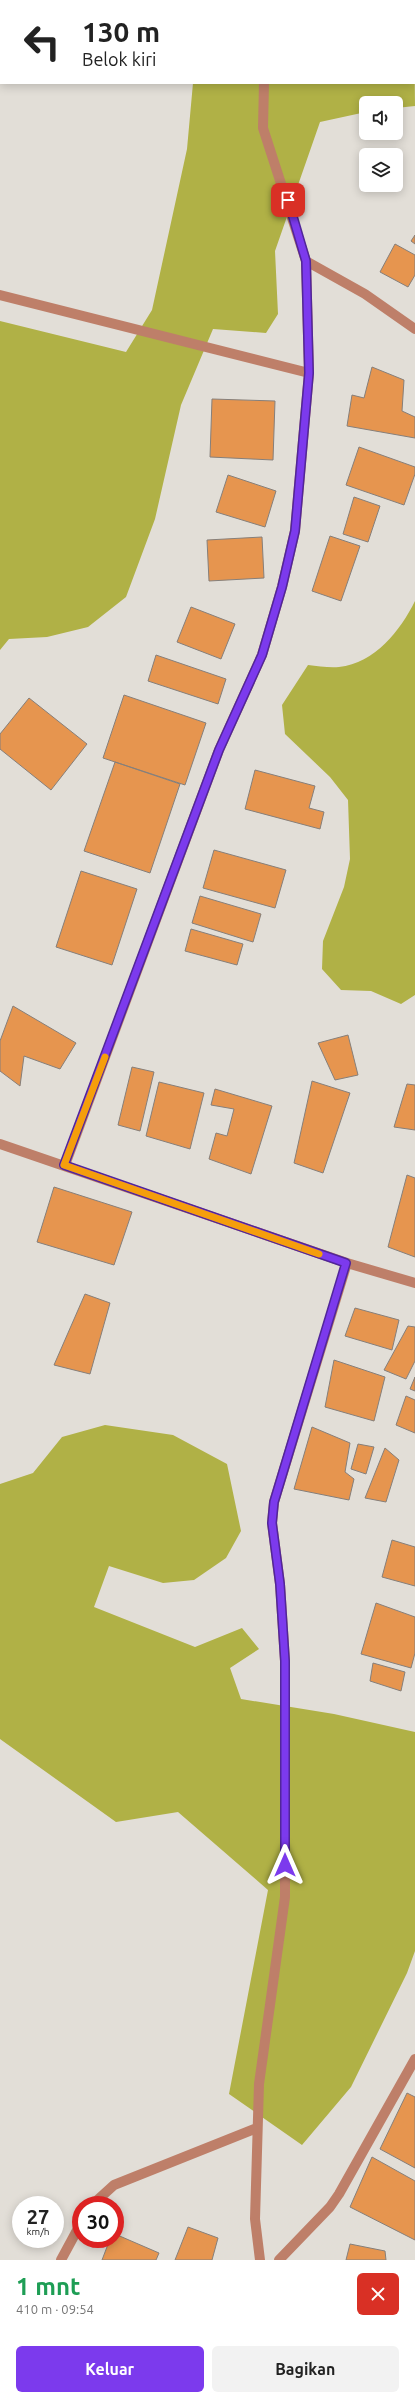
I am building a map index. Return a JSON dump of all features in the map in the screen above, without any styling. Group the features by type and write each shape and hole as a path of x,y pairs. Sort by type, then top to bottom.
{"street":[{"path":"64,1165 216,758 262,655 276,610 295,531 309,373 306,261 263,128 264,84"},
{"path":"306,261 365,294 415,329"},
{"path":"0,295 309,373"},
{"path":"0,1144 346,1263 415,1283"},
{"path":"260,2260 255,2219 259,2084 285,1897 285,1661 280,1584 272,1523 274,1502 346,1263"},
{"path":"279,2260 330,2208 415,2059"},
{"path":"102,2196 114,2185 257,2128"},
{"path":"61,2260 72,2240"}],"shaded area":[{"path":"193,84 415,84 415,106 403,107 403,96 359,96 359,114 320,122 275,251 278,314 266,333 213,329 181,405 155,519 126,597 88,627 47,637 9,639 0,650 0,321 126,352 152,310 187,149"},
{"path":"415,601 415,995 401,1004 371,991 341,990 322,969 323,941 344,887 350,859 348,800 330,777 285,734 282,705 308,665 339,667 364,659 375,652 394,634"},
{"path":"105,1425 173,1435 227,1464 241,1531 226,1558 194,1580 163,1583 109,1566 94,1607 195,1647 242,1628 259,1649 230,1668 241,1699 334,1714 415,1732 415,1951 407,1973 351,2087 302,2145 229,2094 268,1890 178,1812 116,1822 0,1739 0,1484 33,1473 62,1437"}],"building":[{"path":"415,235 415,244 411,241"},
{"path":"395,244 415,255 415,275 408,287 380,272"},
{"path":"372,367 404,380 402,411 415,417 415,438 347,426 352,395 364,398"},
{"path":"212,399 275,401 273,460 210,457"},
{"path":"359,447 415,467 415,474 404,505 346,485"},
{"path":"228,475 276,491 265,527 216,512"},
{"path":"354,497 380,506 368,542 343,534"},
{"path":"330,536 360,546 341,601 312,591"},
{"path":"262,537 264,578 209,581 207,540"},
{"path":"191,607 235,624 221,659 177,642"},
{"path":"156,655 226,679 218,704 148,681"},
{"path":"124,695 206,723 185,785 103,758"},
{"path":"29,698 87,744 51,790 0,749 0,734"},
{"path":"115,762 180,784 150,873 84,851"},
{"path":"255,770 315,786 309,808 324,812 320,829 245,809"},
{"path":"214,850 286,870 275,908 203,888"},
{"path":"81,871 137,889 112,965 56,947"},
{"path":"200,896 261,914 253,942 192,923"},
{"path":"191,929 243,944 237,965 185,951"},
{"path":"13,1006 76,1043 60,1069 24,1056 20,1086 0,1071 0,1041"},
{"path":"348,1035 358,1075 335,1080 318,1043"},
{"path":"132,1067 154,1072 140,1131 118,1125"},
{"path":"312,1081 350,1093 323,1173 294,1163"},
{"path":"159,1082 204,1093 190,1149 146,1136"},
{"path":"407,1084 415,1085 415,1130 394,1127"},
{"path":"215,1089 272,1106 251,1174 209,1159 216,1133 227,1136 234,1109 211,1105"},
{"path":"407,1175 415,1178 415,1257 388,1247"},
{"path":"54,1187 132,1212 114,1265 37,1242"},
{"path":"85,1294 110,1303 90,1374 54,1365"},
{"path":"355,1308 399,1320 392,1350 345,1336"},
{"path":"408,1326 415,1327 415,1361 406,1379 384,1370"},
{"path":"334,1360 385,1377 374,1421 325,1407"},
{"path":"415,1377 415,1391 410,1389"},
{"path":"406,1396 415,1400 415,1433 396,1425"},
{"path":"312,1427 350,1443 345,1472 354,1479 349,1500 294,1489"},
{"path":"358,1444 374,1447 366,1474 351,1469"},
{"path":"385,1448 399,1460 386,1502 365,1498"},
{"path":"392,1540 415,1547 415,1586 382,1577"},
{"path":"376,1603 415,1617 415,1653 411,1668 361,1654"},
{"path":"373,1663 405,1672 401,1691 370,1681"},
{"path":"407,2093 415,2097 415,2168 380,2149"},
{"path":"372,2157 415,2181 415,2240 350,2207"},
{"path":"188,2227 218,2238 212,2260 175,2260"},
{"path":"124,2238 159,2253 156,2260 102,2260 107,2248 124,2248"},
{"path":"350,2244 385,2251 386,2260 346,2260"}],"slow traffic":[{"path":"105,1057 64,1165 319,1254"}],"route":[{"path":"285,1865 285,1661 280,1584 272,1523 274,1502 301,1417 346,1263 64,1165 219,750 262,655 276,610 295,531 309,373 306,261 288,200"}]}
